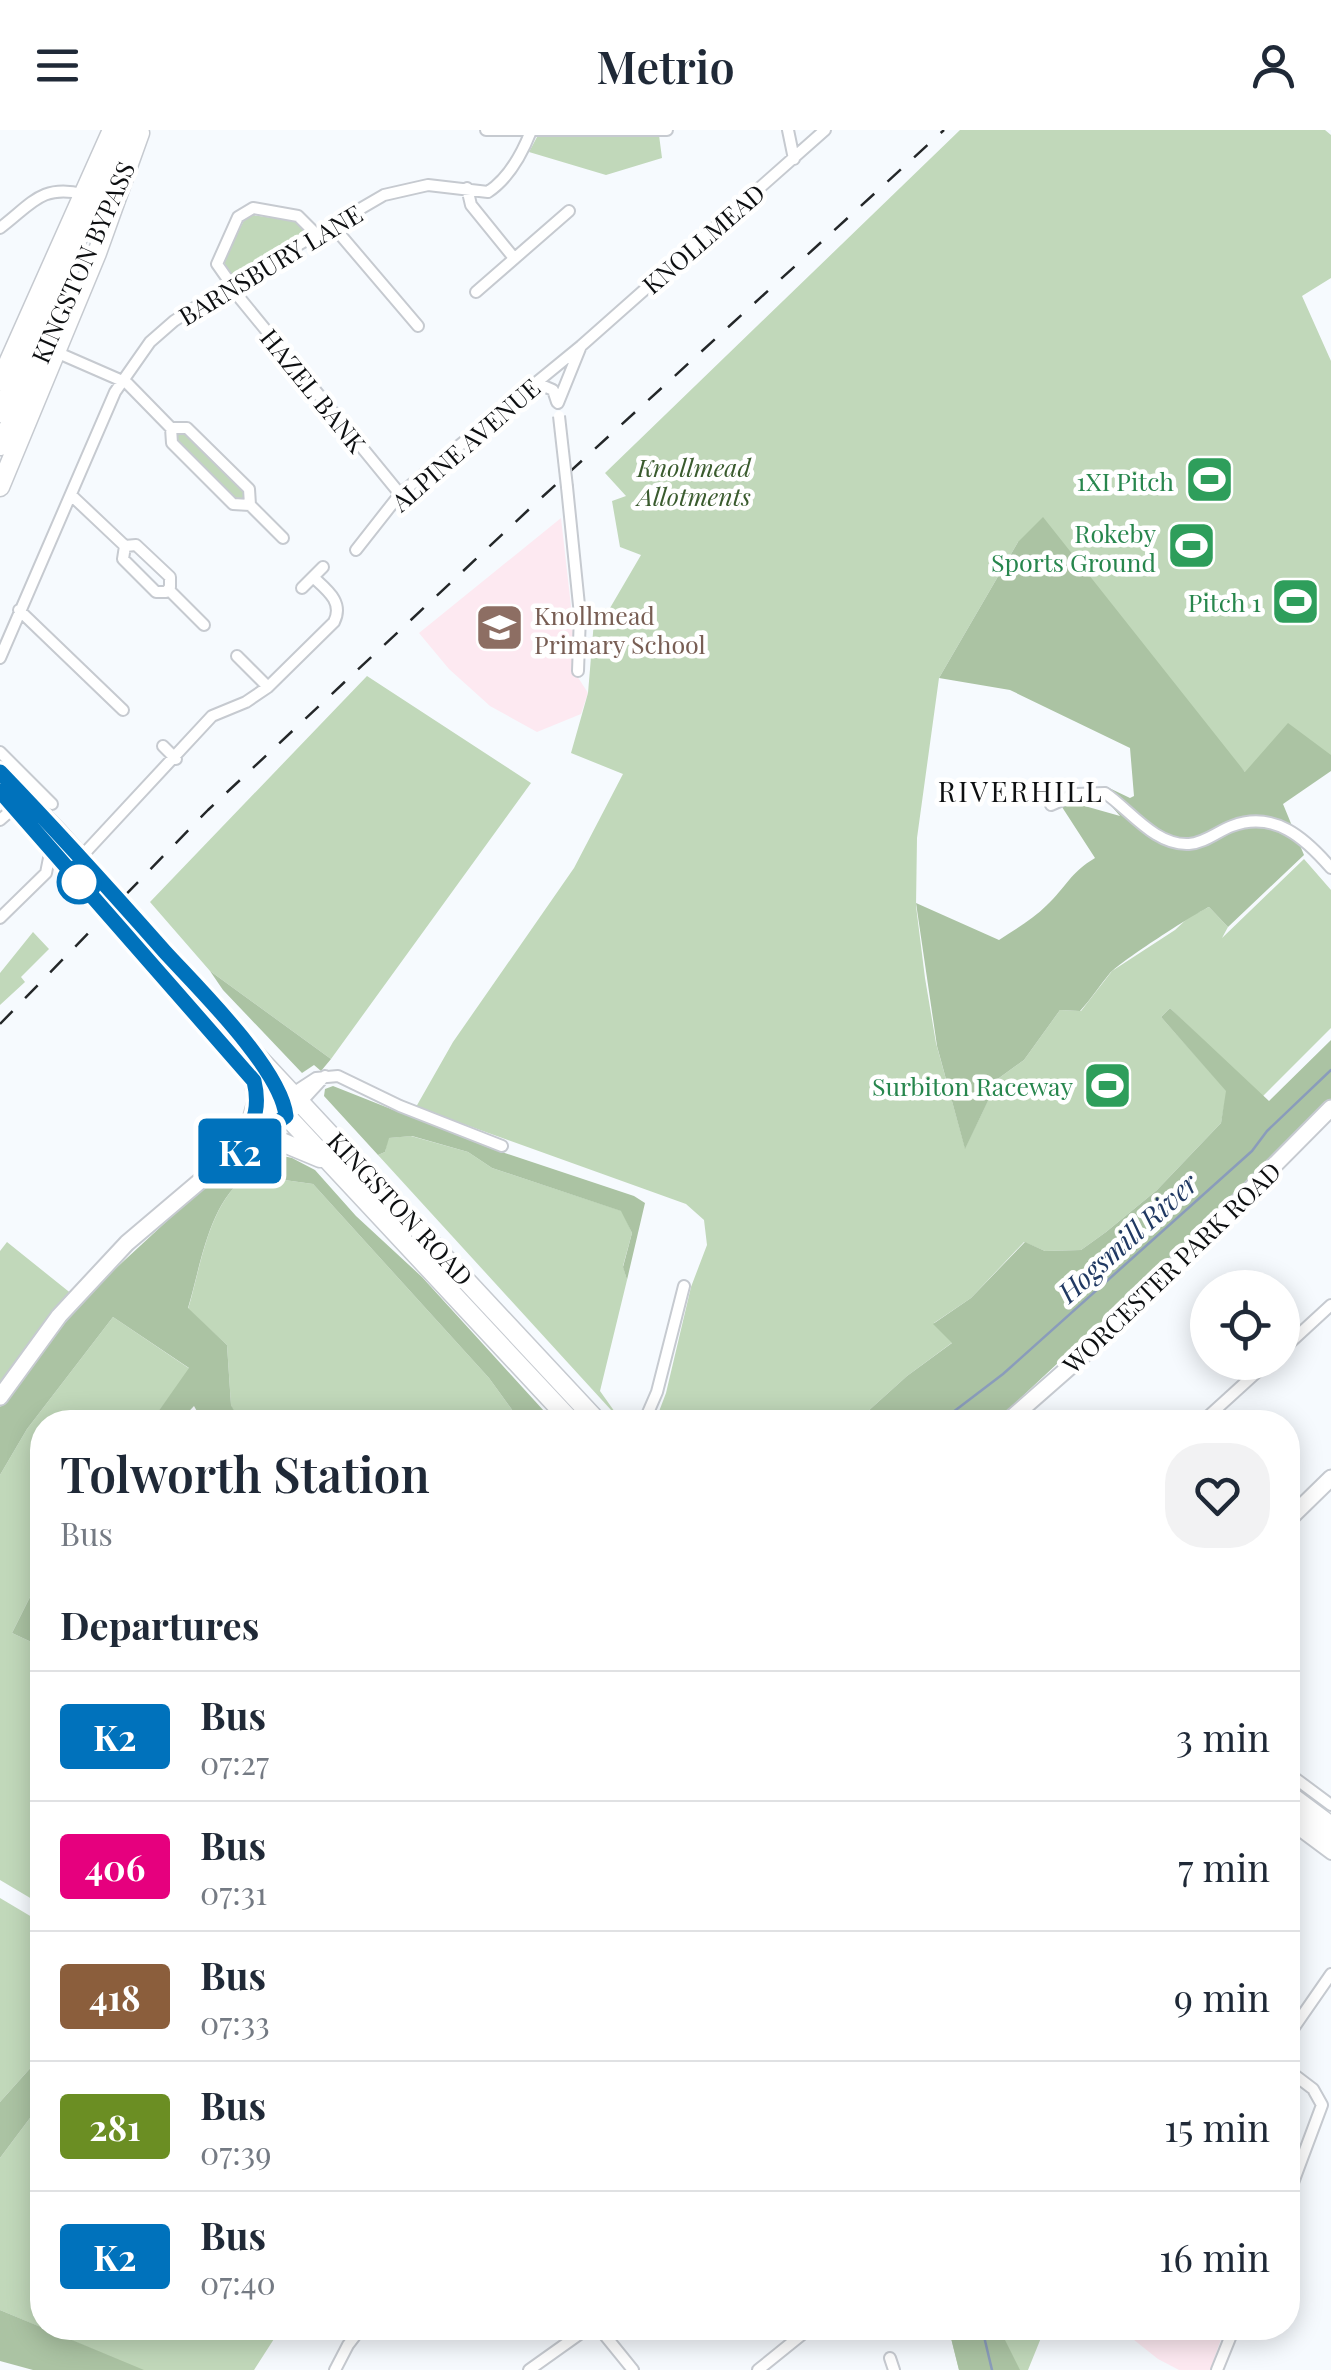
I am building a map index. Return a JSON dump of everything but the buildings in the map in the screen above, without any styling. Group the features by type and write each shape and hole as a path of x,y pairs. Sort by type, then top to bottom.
{"highway":[{"path":"0,381 112,130"},
{"path":"0,486 97,253 139,131"},
{"name":"KINGSTON BYPASS","path":"0,413 139,131"},
{"name":"KINGSTON BYPASS","path":"0,446 139,131"},
{"path":"0,772 81,857 254,1053 289,1103"},
{"name":"KINGSTON ROAD","path":"0,791 254,1081 289,1103 586,1410"},
{"path":"254,1081 257,1101 252,1137 295,1146 333,1166"},
{"name":"KINGSTON ROAD","path":"289,1103 333,1166 561,1410"},
{"path":"1300,1803 1331,1826"},
{"path":"1300,1819 1331,1843"}],"street":[{"path":"486,130 667,130"},
{"path":"788,130 794,159"},
{"name":"KNOLLMEAD","path":"582,346 825,130"},
{"name":"BARNSBURY LANE","path":"0,658 122,380 136,358 174,321 315,233 390,192 428,185 488,192 494,189 516,162 531,131"},
{"path":"467,188 471,205 514,258"},
{"path":"0,228 48,191 83,194"},
{"path":"230,285 217,262 244,211 254,208 298,216 315,233"},
{"path":"476,292 569,211"},
{"path":"332,225 418,326"},
{"name":"HAZEL BANK","path":"230,285 400,494"},
{"path":"558,404 582,346"},
{"name":"ALPINE AVENUE","path":"356,550 400,494 582,346"},
{"path":"56,352 122,380 171,428 172,443 232,504 250,505 284,538"},
{"path":"528,387 538,384 554,390 558,404 580,615 578,671"},
{"path":"171,428 188,428 249,489 250,505"},
{"path":"71,495 124,546"},
{"path":"124,546 136,544 170,577 168,590"},
{"path":"124,546 123,559 152,589 160,593 168,590"},
{"path":"302,588 323,567"},
{"path":"81,857 212,716 246,702 268,687 337,616 337,602 313,577"},
{"path":"168,590 204,625"},
{"path":"19,610 122,710"},
{"path":"238,656 268,687"},
{"path":"163,746 176,759"},
{"path":"0,752 52,804"},
{"path":"1051,805 1076,794 1105,793 1166,840 1188,844 1243,823 1260,821 1284,826 1296,832 1331,868"},
{"path":"0,820 15,807"},
{"path":"0,918 46,873 51,847"},
{"path":"0,1397 59,1316 120,1253 289,1103 326,1076 338,1076 502,1146"},
{"name":"WORCESTER PARK ROAD","path":"1021,1410 1106,1335 1331,1108"},
{"path":"651,1410 684,1286"},
{"path":"1300,1334 1331,1306"},
{"path":"1215,1410 1248,1380"},
{"path":"1300,1508 1331,1478"},
{"path":"1300,1783 1331,1805"},
{"path":"1300,1831 1331,1854"},
{"path":"1300,2019 1331,1974"},
{"path":"1300,2080 1318,2094 1322,2105 1300,2164"},
{"path":"335,2370 352,2340"},
{"path":"529,2370 563,2340"},
{"path":"609,2340 633,2370"},
{"path":"758,2370 795,2340"},
{"path":"1217,2370 1229,2340"}],"shaded area":[{"name":"Knollmead Primary School","path":"561,518 573,624 572,668 588,693 581,714 537,732 490,706 449,669 419,633"},
{"path":"1134,2340 1221,2340 1210,2370 1179,2370"}],"green space":[{"name":"Knollmead Allotments","path":"960,130 1325,130 1331,135 1331,278 1302,296 1331,361 1331,755 1246,773 1018,542 939,678 917,838 916,906 936,1043 965,1148 999,1078 1024,1060 1060,1010 1081,1011 1112,971 1209,907 1228,927 1222,938 1304,859 1331,890 1331,1028 1262,1097 1170,1008 1161,1017 1227,1091 1221,1123 1157,1190 1081,1250 1045,1251 1024,1242 971,1298 934,1323 953,1342 869,1410 660,1410 691,1287 707,1245 704,1220 686,1204 416,1107 453,1042 574,868 623,774 571,753 588,693 595,609 610,608 641,555 620,547 612,501 626,496 605,473"},
{"path":"659,135 662,158 606,175 529,152 537,137"},
{"path":"253,215 301,222 309,231 232,279 224,262 245,218"},
{"path":"181,430 244,487 245,499 237,501 174,441 176,431"},
{"path":"1043,517 1245,772 1288,723 1331,755 1331,771 1283,804 1304,855 1228,927 1209,907 1117,967 1080,1011 1060,1010 1024,1060 999,1078 965,1149 937,1046 916,903 999,940 1042,910 1074,874 1095,858 1062,807 1067,801 1120,816 1107,801 1109,793 1105,786 1130,798 1134,796 1130,748 1010,690 939,678 1018,542"},
{"path":"367,676 531,783 331,1059 210,971 150,902"},
{"path":"33,932 49,949 21,977 25,982 0,1005 0,973"},
{"path":"210,971 331,1059 321,1071 314,1065 302,1073 223,990"},
{"path":"1170,1008 1269,1101 1331,1040 1331,1099 1252,1181 1008,1410 869,1410 952,1343 933,1324 971,1298 1025,1242 1045,1251 1081,1250 1157,1190 1221,1123 1226,1091 1161,1017"},
{"path":"333,1086 487,1147 645,1203 627,1280 623,1267 632,1233 621,1211 492,1168 468,1152 412,1136 389,1138 385,1152 378,1155 324,1096 325,1089"},
{"path":"411,1136 468,1152 492,1168 622,1211 632,1233 623,1266 627,1280 600,1391 613,1410 378,1155 385,1152 388,1138"},
{"path":"257,1150 292,1158 315,1170 356,1216 422,1277 543,1410 512,1410 489,1378 313,1184 249,1175 224,1200 216,1217 188,1308 227,1345 234,1410 196,1410 194,1406 190,1410 159,1410 189,1368 113,1317 42,1410 30,1410 30,1425 0,1475 0,1407 85,1297 209,1182 245,1154"},
{"path":"249,1175 313,1184 489,1378 512,1410 233,1410 227,1345 188,1309 216,1217 235,1186"},
{"path":"7,1242 73,1295 0,1388 0,1251"},
{"path":"113,1317 190,1369 160,1410 42,1410"},
{"path":"30,1425 30,1597 12,1633 30,1641 30,1898 0,1880 0,1475"},
{"path":"30,1597 30,1641 12,1633"},
{"path":"0,1898 30,1916 30,2068 0,2102"},
{"path":"30,2068 30,2118 0,2158 0,2102"},
{"path":"30,2118 30,2323 0,2310 0,2158"},
{"path":"0,2310 30,2322 30,2340 72,2340 144,2370 33,2370 0,2361"},
{"path":"70,2340 273,2340 254,2370 114,2370 118,2360"},
{"path":"952,2340 1040,2340 1028,2370 959,2370"},
{"path":"952,2340 1005,2340 1020,2370 959,2370"}],"waterway":[{"name":"Hogsmill River","path":"956,1410 1003,1374 1252,1151 1267,1131 1331,1070"},
{"name":"Hogsmill River","path":"985,2340 992,2370"}],"railway":[{"path":"0,1024 208,810 540,499 944,130"}],"bus line":[{"name":"K2","path":"0,772 208,999 254,1053 280,1093 286,1116 219,1166 248,1134 257,1101 254,1081 0,791"}],"place":[{"name":"1XI Pitch","path":"1209,480"},
{"name":"Rokeby Sports Ground","path":"1191,546"},
{"name":"Pitch 1","path":"1296,601"},
{"name":"Knollmead Primary School","path":"499,628"},
{"name":"Surbiton Raceway","path":"1108,1085"}],"district":[{"name":"RIVERHILL","path":"1021,790"}]}
